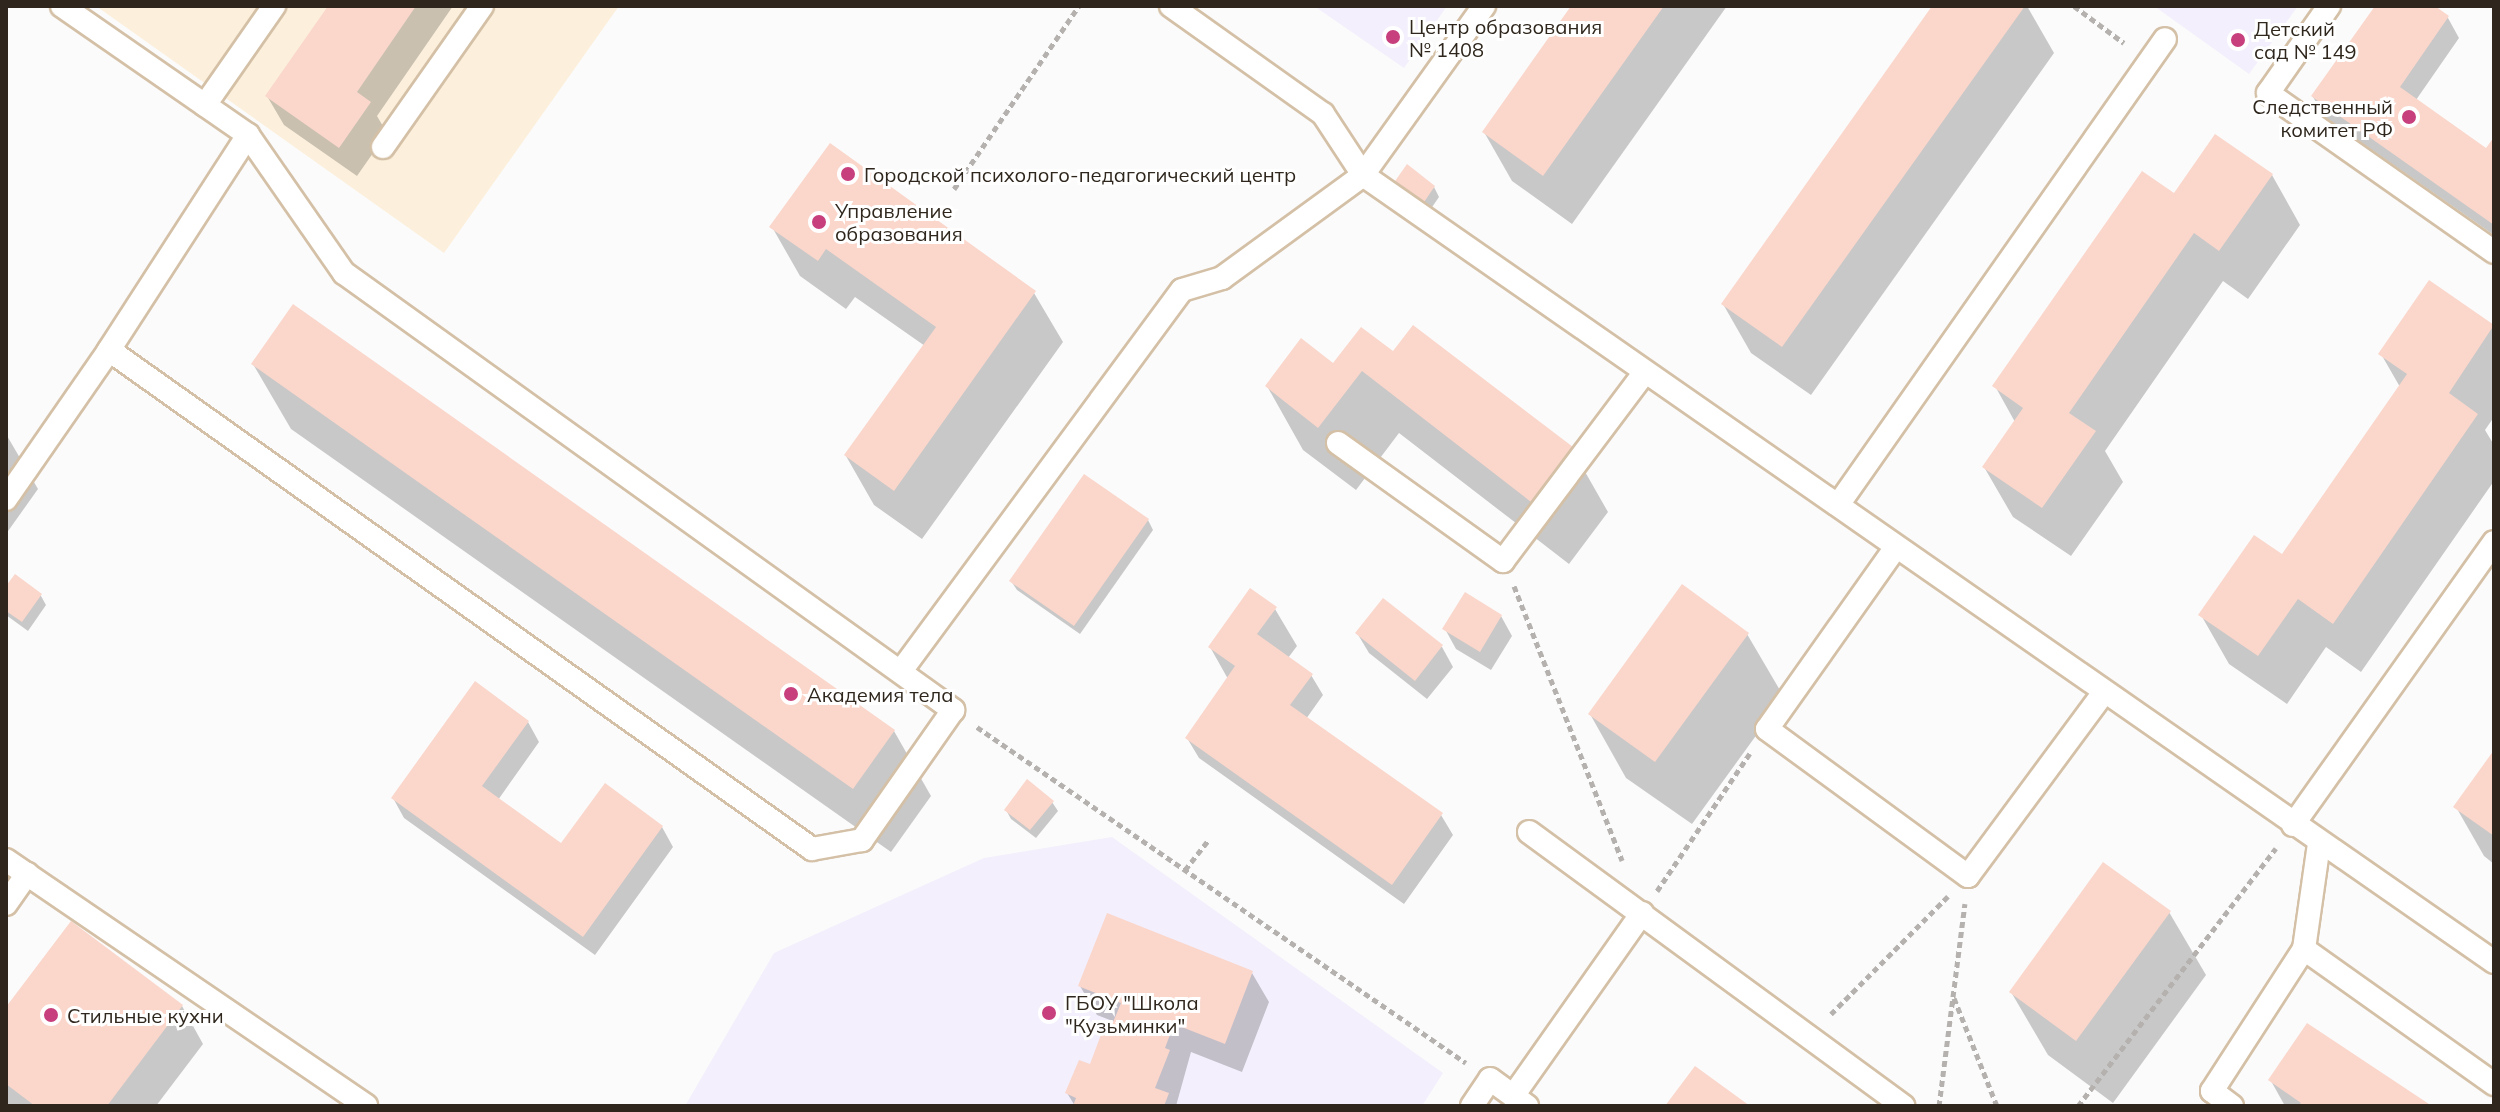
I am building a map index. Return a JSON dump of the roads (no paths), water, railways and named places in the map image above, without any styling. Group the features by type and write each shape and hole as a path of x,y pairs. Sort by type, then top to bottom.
{"lane":[{"path":"62,6 248,135 344,273 953,710 862,840 812,849 109,350"},
{"path":"205,105 274,6"},
{"path":"383,147 482,6"},
{"path":"1171,6 1323,114 1363,175 2494,962"},
{"path":"901,671 1182,290 1222,278 1363,175 1484,6"},
{"path":"2329,6 2268,93 2494,252"},
{"path":"1838,505 2165,39"},
{"path":"6,499 109,350 248,135"},
{"path":"1338,443 1503,561 1645,372"},
{"path":"2293,825 2494,542"},
{"path":"1896,547 1767,729 1968,876 2104,692"},
{"path":"1529,832 1904,1106"},
{"path":"2232,1106 2212,1091 2304,949 2319,843"},
{"path":"6,860 366,1106"},
{"path":"6,904 27,874"},
{"path":"1472,1106 1490,1079 1520,1101 1642,913"},
{"path":"2304,949 2494,1084"}],"place":[{"name":"Центр образования № 1408","path":"1393,37"},
{"name":"Детский сад № 149","path":"2238,40"},
{"name":"Следственный комитет РФ","path":"2409,117"},
{"name":"Городской психолого-педагогический центр","path":"848,174"},
{"name":"Управление образования","path":"819,222"},
{"name":"Академия тела","path":"791,694"},
{"name":"ГБОУ \"Школа \"Кузьминки\"","path":"1049,1013"},
{"name":"Стильные кухни","path":"51,1015"}]}
